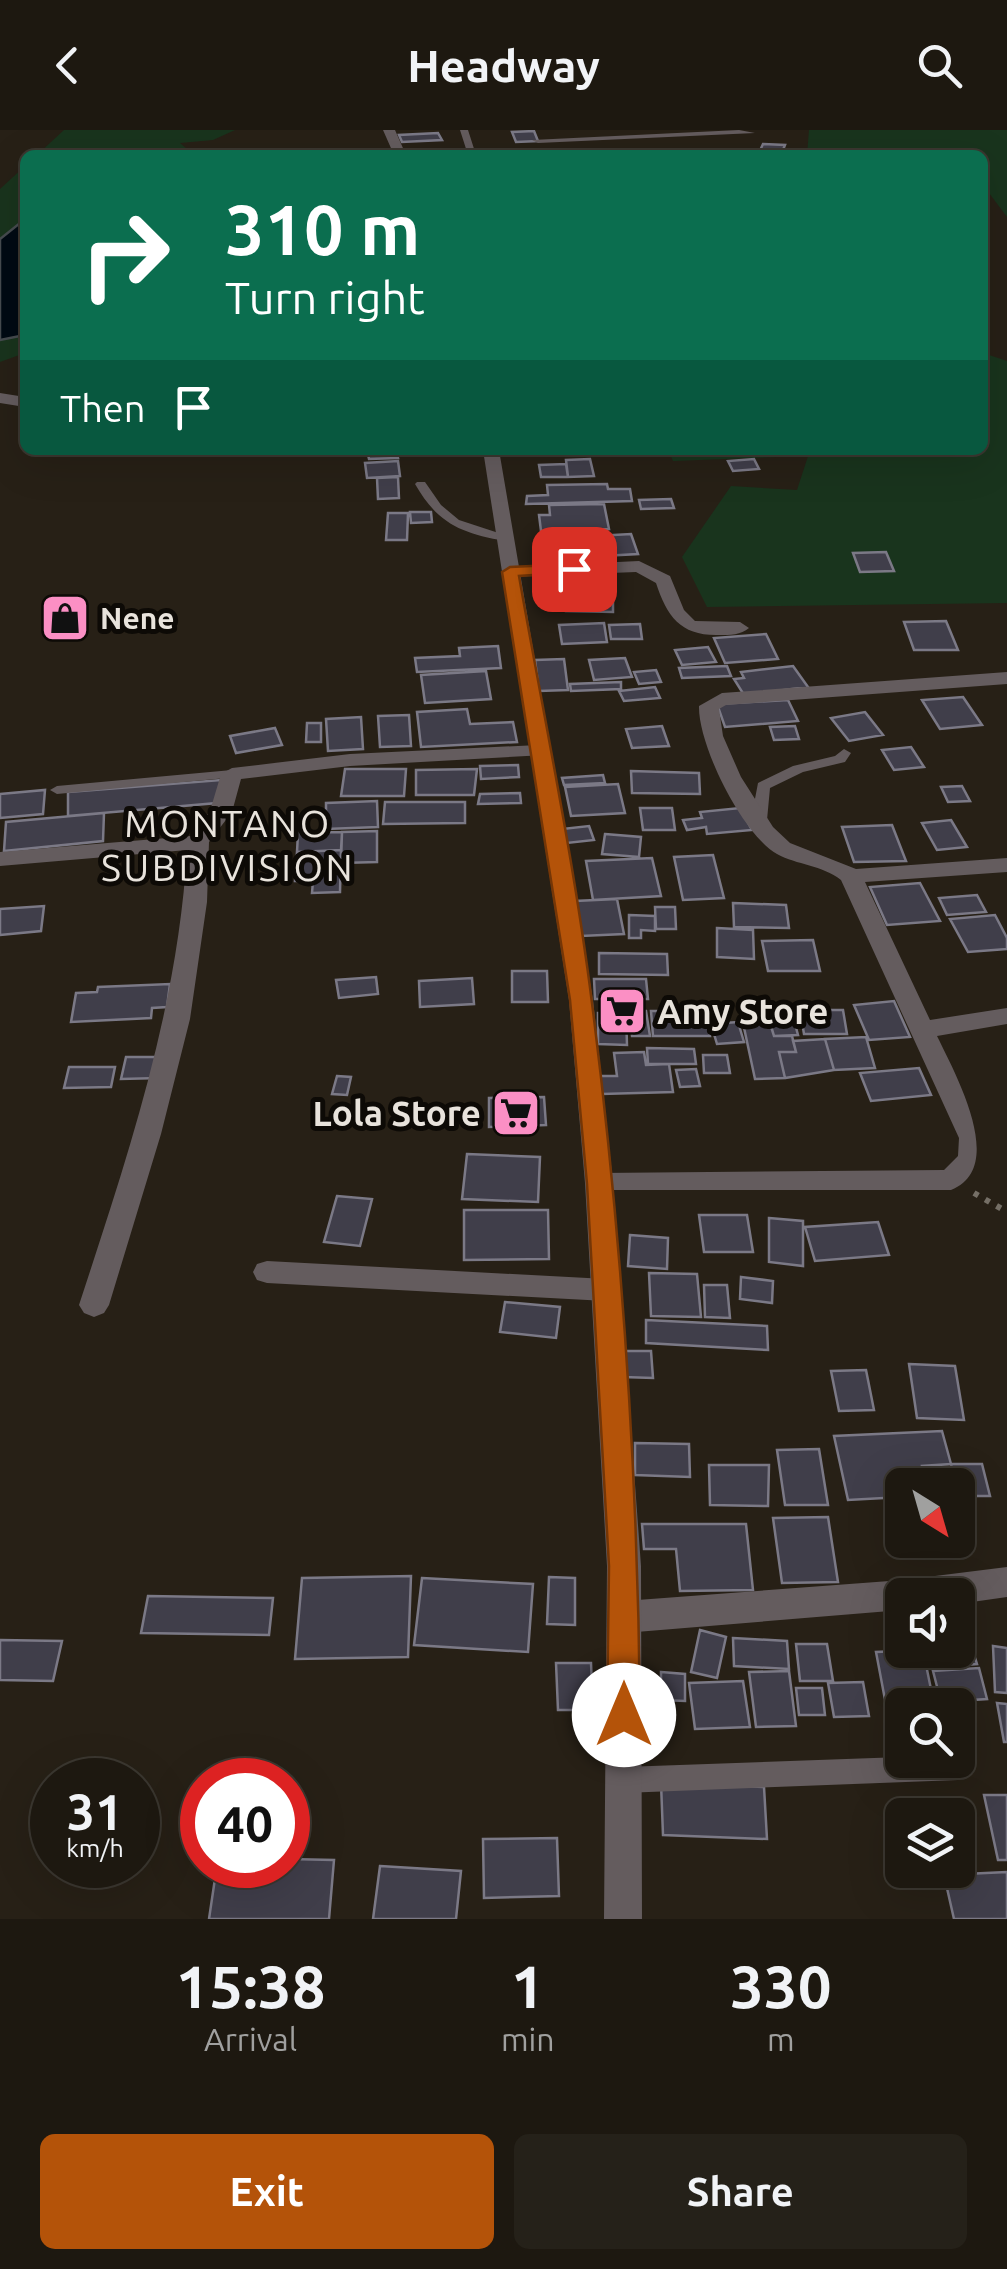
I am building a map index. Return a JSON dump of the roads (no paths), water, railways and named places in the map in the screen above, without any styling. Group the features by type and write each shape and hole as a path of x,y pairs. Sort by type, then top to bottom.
{"street":[{"path":"537,135 750,131"},
{"path":"492,455 581,1000 599,1184 624,1617 624,1919"},
{"path":"510,572 639,566 664,580 673,610 692,628 740,628"},
{"path":"599,1184 951,1180 972,1160 972,1138 851,876 832,861 780,846 721,759 705,718 709,706 722,699 1007,678"},
{"path":"94,1305 156,1110 186,994 197,907 198,842 220,812 232,774 350,760 538,752"},
{"path":"0,859 198,842"},
{"path":"851,876 1007,865"},
{"path":"921,1030 1007,1016"},
{"path":"267,1272 606,1290"},
{"path":"975,1586 1007,1582"},
{"path":"624,1617 885,1596"}],"lane":[{"path":"421,484 433,506 452,526 505,538"},
{"path":"759,820 763,786 798,769 840,760 844,753"},
{"path":"56,790 232,774"},
{"path":"624,1780 885,1770"}],"place":[{"name":"Nene","path":"65,618"},
{"name":"Amy Store","path":"622,1011"},
{"name":"Lola Store","path":"516,1113"}],"district":[{"name":"MONTANO SUBDIVISION","path":"228,844"}]}
